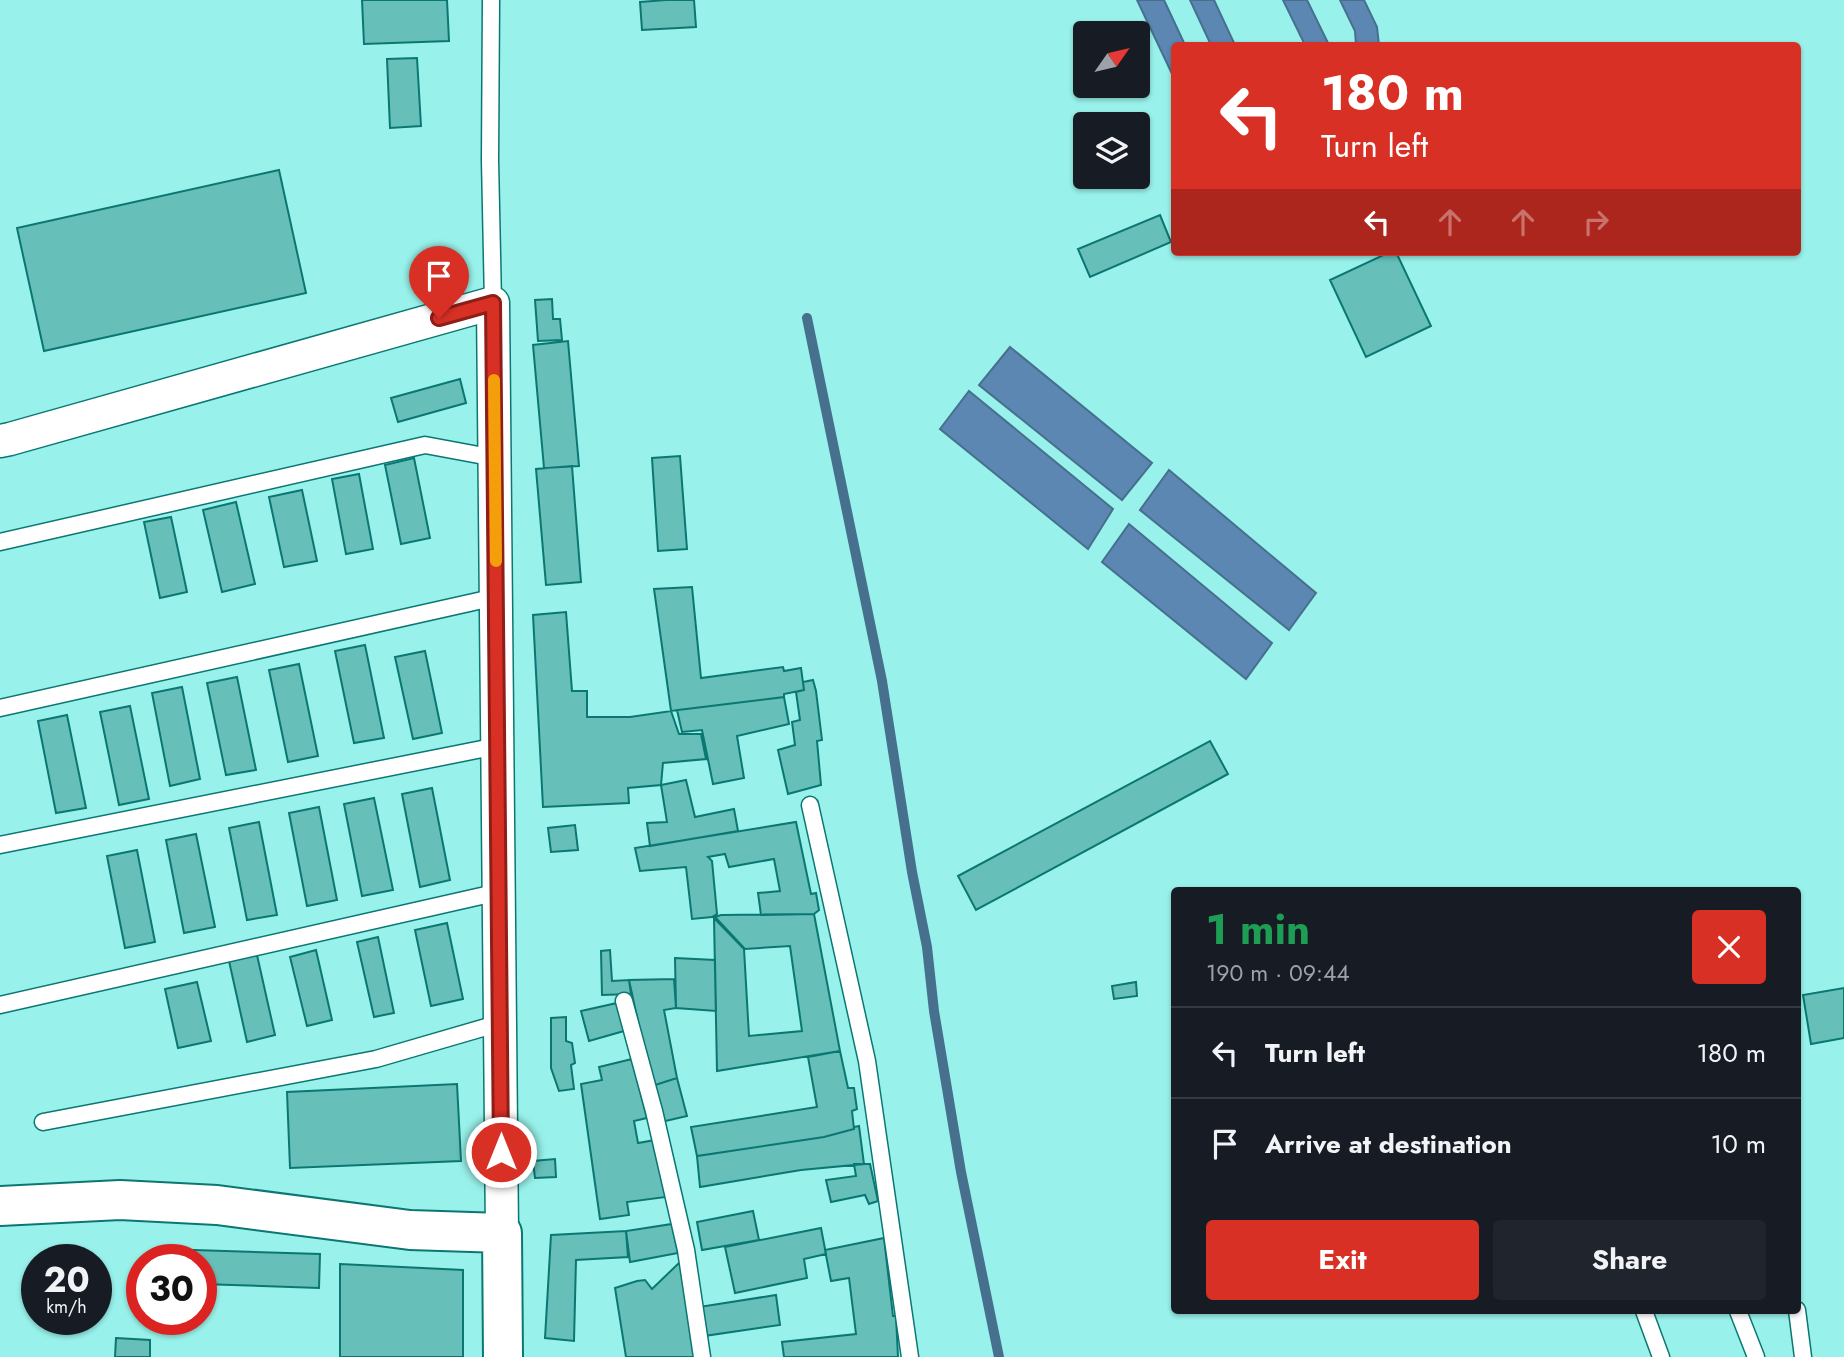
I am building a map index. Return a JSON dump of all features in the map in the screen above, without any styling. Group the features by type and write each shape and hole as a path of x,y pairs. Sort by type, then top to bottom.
{"street":[{"path":"0,441 493,303 503,1357"},
{"path":"0,1206 148,1201 217,1205 410,1230 502,1233"}],"lane":[{"path":"491,0 493,303"},
{"path":"0,542 425,445 495,458"},
{"path":"0,708 496,597"},
{"path":"0,845 497,746"},
{"path":"810,805 867,1061 910,1357"},
{"path":"0,1005 499,892"},
{"path":"624,1002 654,1111 686,1251 702,1357"},
{"path":"43,1122 376,1059 500,1023"},
{"path":"1645,1314 1661,1357"},
{"path":"1739,1314 1756,1357"},
{"path":"1798,1314 1803,1357"}],"water":[{"path":"1137,0 1164,0 1184,42 1171,42 1171,72 1150,27 1150,21 1147,21"},
{"path":"1190,0 1214,0 1234,42 1210,42"},
{"path":"1283,0 1307,0 1328,42 1304,42"},
{"path":"1340,0 1364,0 1377,27 1379,42 1356,42 1355,31"},
{"path":"1010,347 1152,463 1122,500 979,385"},
{"path":"969,391 1113,509 1088,549 940,429"},
{"path":"1169,470 1316,593 1289,630 1140,510"},
{"path":"1129,524 1272,643 1246,679 1102,562"}],"building":[{"path":"362,0 447,0 449,41 364,44"},
{"path":"694,0 696,27 642,30 640,2"},
{"path":"417,58 421,126 390,128 387,59"},
{"path":"279,170 306,293 44,351 17,228"},
{"path":"1160,215 1171,242 1090,277 1078,249"},
{"path":"1381,256 1398,256 1431,326 1366,357 1330,280"},
{"path":"552,299 553,319 560,319 562,340 538,341 535,300"},
{"path":"568,341 579,466 544,468 533,345"},
{"path":"460,379 466,403 398,422 391,398"},
{"path":"680,456 687,549 658,551 652,458"},
{"path":"414,458 430,538 401,544 385,465"},
{"path":"572,466 581,582 546,585 536,469"},
{"path":"359,474 373,549 346,554 332,479"},
{"path":"302,490 317,561 284,567 269,497"},
{"path":"236,502 255,584 222,592 203,510"},
{"path":"171,517 187,592 160,598 144,522"},
{"path":"692,587 701,678 783,667 784,671 801,668 804,690 784,694 784,697 671,711 654,589"},
{"path":"566,612 572,691 587,691 587,717 630,717 671,711 679,734 701,734 706,759 663,763 661,785 628,788 629,803 543,807 533,615"},
{"path":"365,645 384,738 354,743 335,651"},
{"path":"425,651 442,733 413,739 395,657"},
{"path":"299,664 318,756 288,762 269,670"},
{"path":"237,677 256,770 226,775 207,683"},
{"path":"813,680 822,740 817,741 821,785 788,794 778,750 795,745 792,722 800,720 796,692 804,690 803,682"},
{"path":"182,687 200,779 170,786 152,693"},
{"path":"784,697 789,724 737,736 744,778 713,784 702,730 682,732 677,710"},
{"path":"130,706 149,799 119,805 100,712"},
{"path":"67,715 86,808 56,813 38,721"},
{"path":"1210,741 1228,774 976,910 958,876"},
{"path":"686,780 695,817 734,809 738,831 650,846 647,823 667,822 661,785"},
{"path":"432,788 450,880 420,887 402,794"},
{"path":"374,798 393,890 362,896 344,804"},
{"path":"319,807 337,900 307,906 289,813"},
{"path":"259,822 277,915 247,920 229,828"},
{"path":"796,822 811,894 816,893 819,910 814,914 761,915 758,893 780,891 774,859 729,867 725,854 708,857 712,861 717,914 692,919 686,867 640,871 635,848"},
{"path":"575,825 578,850 551,852 548,828"},
{"path":"196,834 215,927 184,933 166,840"},
{"path":"137,850 155,942 125,948 107,856"},
{"path":"814,914 840,1051 717,1071 714,918 744,949 749,1036 802,1031 790,946 745,949 715,917"},
{"path":"447,923 463,999 431,1006 415,930"},
{"path":"378,937 394,1013 374,1017 357,942"},
{"path":"316,950 332,1020 307,1026 290,957"},
{"path":"610,950 612,981 629,980 631,994 602,995 601,951"},
{"path":"257,955 275,1035 247,1042 229,961"},
{"path":"675,958 715,960 716,1011 676,1008"},
{"path":"674,979 676,1008 664,1010 677,1078 652,1086 629,980"},
{"path":"197,982 211,1041 178,1048 165,989"},
{"path":"1136,982 1137,996 1114,999 1112,986"},
{"path":"1844,988 1844,1038 1811,1044 1803,995"},
{"path":"617,1003 624,1031 589,1041 581,1011"},
{"path":"566,1017 566,1041 572,1043 575,1063 571,1065 574,1089 559,1091 551,1068 551,1018"},
{"path":"840,1051 848,1088 854,1088 857,1109 852,1111 854,1129 824,1137 697,1156 691,1127 817,1107 808,1057"},
{"path":"632,1059 647,1118 634,1121 638,1143 655,1140 666,1197 627,1202 629,1215 600,1219 581,1084 602,1080 599,1067"},
{"path":"677,1078 687,1116 661,1122 652,1086"},
{"path":"457,1084 461,1161 290,1168 287,1092"},
{"path":"859,1126 864,1164 801,1170 700,1187 697,1156 824,1137"},
{"path":"555,1159 556,1177 535,1178 533,1161"},
{"path":"854,1164 870,1164 878,1201 869,1204 865,1195 831,1202 826,1180 856,1176"},
{"path":"753,1211 759,1240 702,1250 697,1222"},
{"path":"672,1224 678,1253 630,1262 626,1231"},
{"path":"821,1228 826,1254 804,1259 807,1278 735,1293 725,1247"},
{"path":"626,1231 628,1257 576,1260 574,1341 545,1338 551,1235"},
{"path":"884,1238 893,1316 896,1316 898,1357 784,1357 782,1342 856,1334 849,1278 831,1281 825,1250"},
{"path":"217,1251 320,1254 319,1288 217,1285"},
{"path":"680,1262 695,1357 626,1357 615,1288 645,1280 652,1289"},
{"path":"340,1264 463,1270 463,1357 340,1357"},
{"path":"776,1295 780,1325 704,1336 699,1307"},
{"path":"116,1338 150,1340 150,1357 115,1357"}],"waterway":[{"path":"807,318 882,681 912,872 927,947 934,1011 961,1172 999,1357"}],"slow traffic":[{"path":"494,380 496,561"}],"route":[{"path":"439,318 493,303 501,1152"}]}
